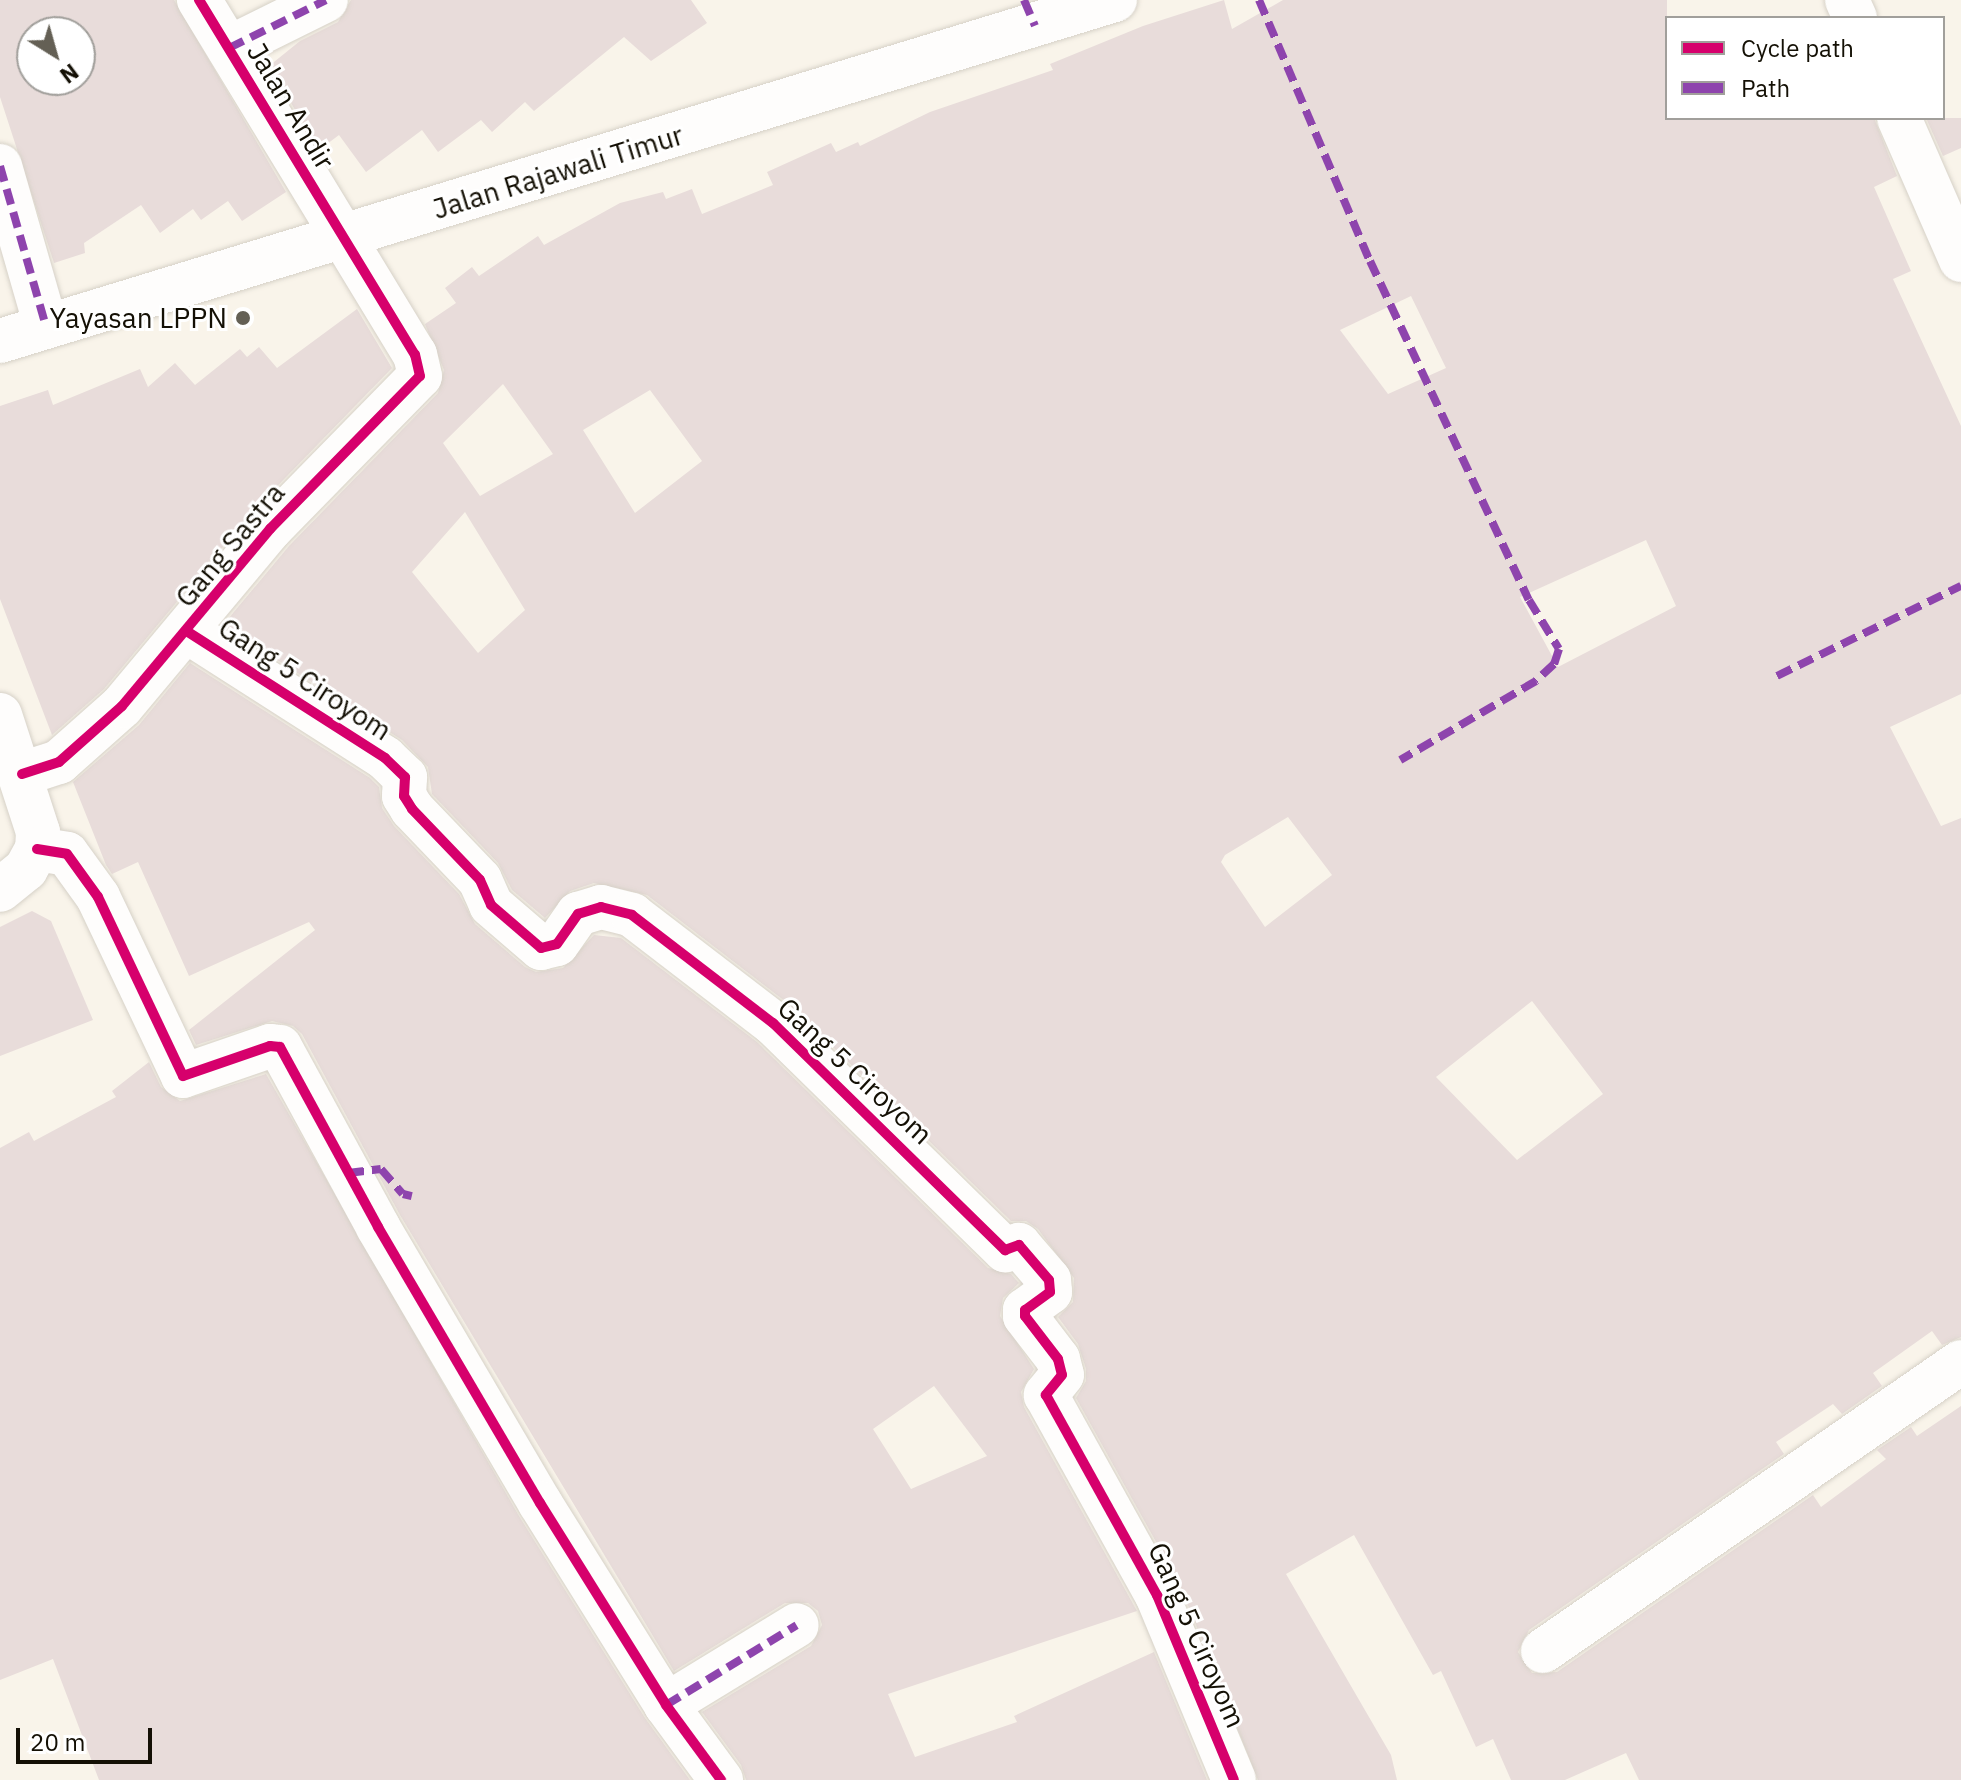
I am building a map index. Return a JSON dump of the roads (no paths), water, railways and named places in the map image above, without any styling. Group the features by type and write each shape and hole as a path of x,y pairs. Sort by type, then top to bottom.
{"street":[{"name":"Jalan Andir","path":"199,0 342,237"},
{"path":"229,48 326,0"},
{"name":"Jalan Rajawali Timur","path":"0,341 342,237 1030,13 1115,0"},
{"path":"1900,120 1961,260"},
{"path":"0,166 46,326"},
{"name":"Gang Sastra","path":"22,774 59,762 92,736 188,632 270,529 420,376 415,355 342,237"},
{"name":"Gang 5 Ciroyom","path":"188,632 385,758 405,777 404,796 412,809 480,880 491,905 541,948 557,944 578,914 601,907 632,915 773,1023 1005,1250 1019,1245 1049,1280 1050,1292 1025,1310 1025,1316 1058,1359 1062,1375 1046,1395 1157,1595 1234,1780"},
{"path":"0,715 22,774 38,832 37,849 26,869 0,890"},
{"path":"37,849 67,854 98,897 183,1076 270,1046 280,1047 378,1227 666,1705 721,1780"},
{"path":"1543,1651 1961,1362"},
{"path":"666,1705 797,1625"}],"place":[{"name":"Yayasan LPPN","path":"243,318"}]}
